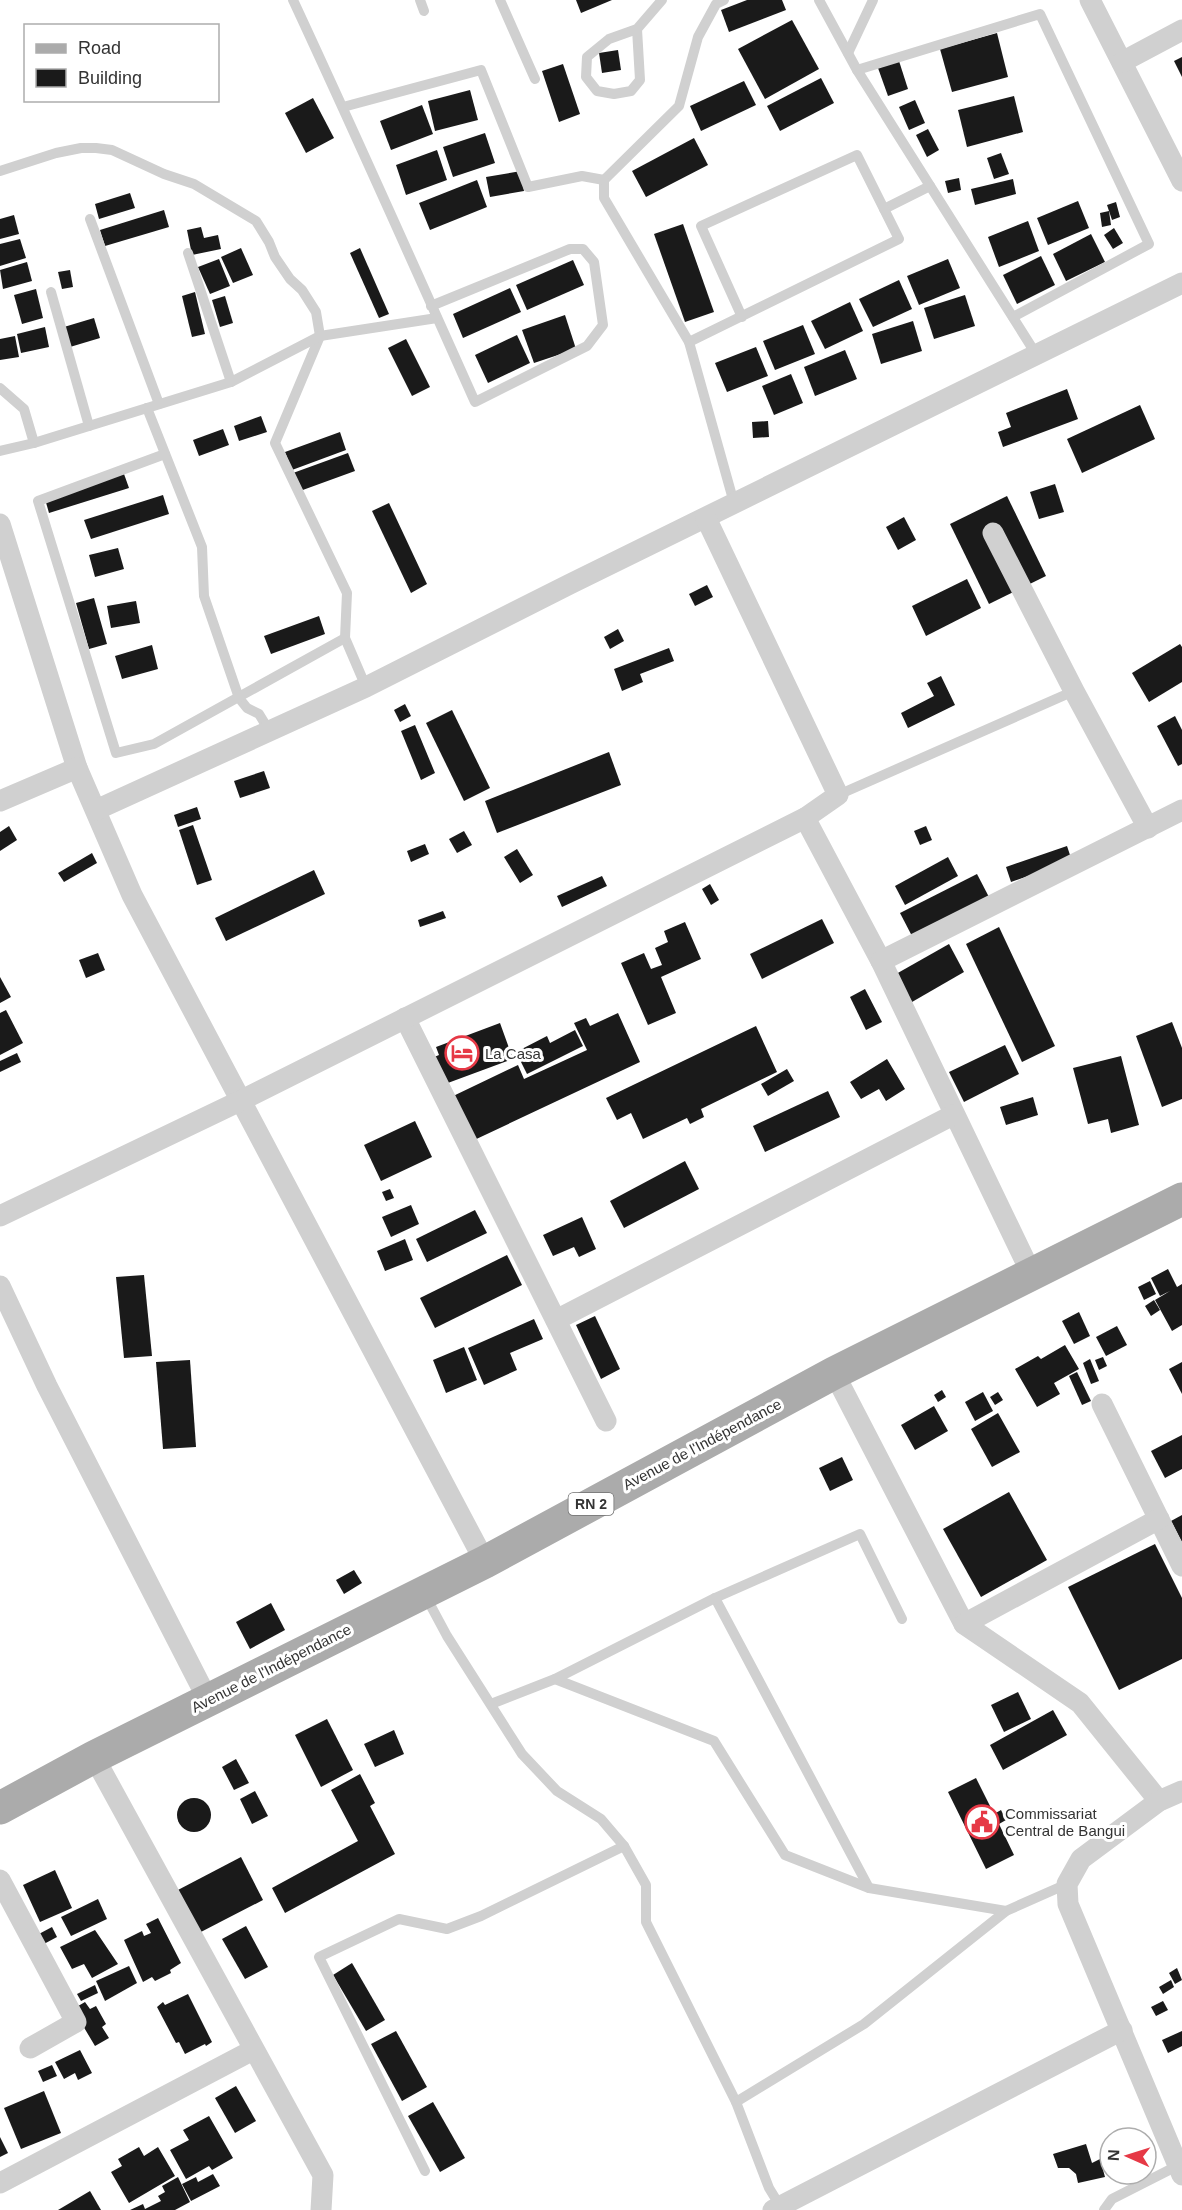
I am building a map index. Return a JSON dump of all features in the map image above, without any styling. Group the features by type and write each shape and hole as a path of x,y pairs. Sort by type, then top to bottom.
{"main road":[{"name":"Avenue de l'Indépendance","path":"0,1808 94,1757 484,1562 834,1373 1182,1199"}],"street":[{"path":"1090,0 1182,180"},
{"path":"1122,62 1182,30"},
{"path":"96,810 366,687 1182,283"},
{"path":"0,1216 242,1100 805,818 838,795 706,518"},
{"path":"0,525 78,768 132,895 484,1562"},
{"path":"993,533 1148,828"},
{"path":"0,801 78,768"},
{"path":"881,961 1182,810"},
{"path":"805,818 881,961 953,1115 1032,1275"},
{"path":"405,1018 606,1421"},
{"path":"556,1320 953,1115"},
{"path":"0,1286 46,1386 208,1700"},
{"path":"834,1373 964,1624 1080,1703 1159,1801"},
{"path":"1102,1404 1182,1566"},
{"path":"964,1624 1159,1519"},
{"path":"94,1757 323,2175 321,2210"},
{"path":"1179,2160 1068,1904 1067,1884 1081,1859 1159,1801 1182,1791"},
{"path":"0,1880 76,2022 30,2048"},
{"path":"776,2208 1122,2030"},
{"path":"0,2183 253,2050"}],"lane":[{"path":"293,0 343,107 431,306 475,402 587,346 603,325 594,262 583,249 570,249 431,306"},
{"path":"420,0 424,11"},
{"path":"500,0 535,79"},
{"path":"637,29 640,80 631,91 614,94 597,91 586,77 587,57 609,39 637,29 662,0"},
{"path":"724,0 716,4 698,38 679,106 604,180 604,198 689,342 735,503"},
{"path":"819,0 857,70 1036,354"},
{"path":"848,53 873,0"},
{"path":"857,70 1040,14 1149,244 1013,317"},
{"path":"343,107 481,70 528,188 582,176 604,180"},
{"path":"0,171 81,147 112,150 164,174 194,184 255,221 269,242 275,257 290,279 302,290 316,312 320,336 274,443 347,593 345,638 366,687"},
{"path":"689,342 742,317 899,239 857,154 701,226 742,317"},
{"path":"884,209 930,186"},
{"path":"90,219 159,404"},
{"path":"188,253 231,382"},
{"path":"51,292 89,426"},
{"path":"0,451 34,443 231,382 320,336 437,318"},
{"path":"0,388 24,409 34,443"},
{"path":"147,408 202,547 204,596 239,698 247,708 259,714 270,732"},
{"path":"165,454 38,501 116,753 154,744 345,638"},
{"path":"838,795 1074,691"},
{"path":"491,1704 555,1679 715,1598 860,1534 902,1619"},
{"path":"423,1592 447,1636 522,1754 557,1791 601,1819 624,1846 646,1884 646,1922 736,2102 776,2208"},
{"path":"715,1598 869,1888"},
{"path":"555,1679 714,1741 785,1855 869,1888 1006,1911"},
{"path":"425,2171 319,1957 399,1919 447,1929 481,1916 624,1846"},
{"path":"736,2102 864,2024 1006,1911 1067,1884"},
{"path":"1104,2210 1112,2199 1179,2160"}],"building":[{"path":"576,0 612,0 581,13"},
{"path":"747,0 782,0 786,10 729,32 721,10"},
{"path":"792,20 819,69 765,99 738,49"},
{"path":"997,33 1008,77 952,92 940,49"},
{"path":"618,50 621,70 602,73 599,53"},
{"path":"1182,57 1182,77 1174,61"},
{"path":"899,61 908,89 888,96 878,68"},
{"path":"563,64 580,114 559,122 542,71"},
{"path":"821,78 834,103 780,131 767,106"},
{"path":"744,81 756,105 701,131 690,106"},
{"path":"470,90 478,120 435,131 428,101"},
{"path":"1014,96 1023,132 967,147 958,110"},
{"path":"313,98 334,138 306,153 285,113"},
{"path":"915,100 925,123 909,130 899,107"},
{"path":"422,105 433,134 391,150 380,121"},
{"path":"928,129 939,150 927,157 916,135"},
{"path":"485,133 495,163 453,177 443,147"},
{"path":"694,138 708,165 646,197 632,171"},
{"path":"437,150 447,180 406,195 396,165"},
{"path":"1001,153 1009,174 994,179 987,158"},
{"path":"521,171 524,191 490,197 486,177"},
{"path":"959,178 961,190 948,193 945,181"},
{"path":"1013,179 1016,194 975,205 971,189"},
{"path":"477,180 487,207 430,230 419,203"},
{"path":"130,193 135,208 99,219 95,204"},
{"path":"1078,201 1089,228 1048,245 1037,218"},
{"path":"1116,202 1120,217 1112,220 1107,205"},
{"path":"164,210 169,227 105,246 100,230"},
{"path":"1109,211 1111,225 1102,227 1100,213"},
{"path":"14,215 19,234 0,239 0,219"},
{"path":"1028,221 1039,251 999,267 988,237"},
{"path":"683,224 714,312 685,322 654,234"},
{"path":"201,227 204,238 218,235 221,249 192,255 187,230"},
{"path":"1114,228 1123,243 1113,249 1104,235"},
{"path":"1091,234 1105,262 1066,281 1053,254"},
{"path":"20,239 26,258 0,266 0,244"},
{"path":"241,248 253,275 233,283 221,257"},
{"path":"360,248 389,314 379,318 350,253"},
{"path":"1041,256 1055,285 1017,304 1003,275"},
{"path":"219,259 230,286 210,294 198,267"},
{"path":"948,259 960,288 919,305 907,276"},
{"path":"573,260 584,285 527,310 516,285"},
{"path":"27,262 32,281 3,289 0,270"},
{"path":"70,270 73,287 62,289 58,272"},
{"path":"899,280 912,309 873,327 859,299"},
{"path":"510,288 521,312 463,338 453,314"},
{"path":"36,289 43,318 22,324 14,295"},
{"path":"195,292 205,334 192,337 182,296"},
{"path":"965,295 975,326 934,339 924,308"},
{"path":"225,296 233,323 220,327 212,300"},
{"path":"850,302 863,331 825,349 811,321"},
{"path":"565,315 576,349 534,363 522,330"},
{"path":"94,318 100,338 70,347 64,327"},
{"path":"913,321 922,351 881,364 872,334"},
{"path":"803,325 815,354 775,370 763,341"},
{"path":"45,327 49,347 21,353 17,334"},
{"path":"517,335 530,363 488,383 475,355"},
{"path":"15,336 19,357 0,360 0,339"},
{"path":"406,339 430,387 412,396 388,348"},
{"path":"756,347 768,376 727,392 715,363"},
{"path":"845,350 857,379 815,396 804,367"},
{"path":"791,374 803,403 774,415 762,386"},
{"path":"1067,389 1078,419 1003,447 998,432 1011,427 1006,413"},
{"path":"1140,405 1155,439 1082,473 1067,439"},
{"path":"261,416 267,432 239,441 234,426"},
{"path":"768,421 769,437 753,438 752,422"},
{"path":"223,429 229,445 199,456 193,440"},
{"path":"340,432 346,450 292,470 285,452"},
{"path":"348,453 355,471 300,491 293,473"},
{"path":"124,474 129,488 49,513 45,499"},
{"path":"1055,484 1064,512 1039,519 1030,492"},
{"path":"163,495 169,514 91,539 84,520"},
{"path":"1007,496 1046,576 989,604 950,524"},
{"path":"389,503 427,584 411,593 372,511"},
{"path":"904,517 916,540 898,550 886,527"},
{"path":"118,548 124,569 95,577 89,555"},
{"path":"967,579 981,608 926,636 912,606"},
{"path":"707,585 713,597 695,606 689,594"},
{"path":"94,598 107,644 89,649 76,603"},
{"path":"136,601 140,623 111,628 107,606"},
{"path":"319,616 325,634 271,654 264,636"},
{"path":"618,629 624,641 610,649 604,637"},
{"path":"1180,644 1182,647 1182,682 1149,702 1132,673"},
{"path":"152,645 158,669 122,679 115,656"},
{"path":"669,648 674,661 640,674 643,682 622,691 614,669"},
{"path":"941,676 955,705 908,728 901,713 934,696 927,683"},
{"path":"405,704 411,716 400,722 394,710"},
{"path":"452,710 490,788 464,801 426,723"},
{"path":"1175,716 1182,730 1182,764 1178,766 1157,726"},
{"path":"415,725 435,773 421,780 401,731"},
{"path":"609,752 621,785 497,833 485,801"},
{"path":"264,771 270,788 240,798 234,781"},
{"path":"197,807 201,819 178,827 174,815"},
{"path":"193,825 212,880 197,885 179,830"},
{"path":"9,826 17,840 0,851 0,832"},
{"path":"926,826 932,840 920,845 914,831"},
{"path":"464,831 472,845 457,853 449,839"},
{"path":"425,844 429,854 411,862 407,851"},
{"path":"1067,846 1072,861 1011,882 1006,867"},
{"path":"517,849 533,875 520,883 504,857"},
{"path":"92,853 97,863 64,882 58,873"},
{"path":"948,857 958,876 905,905 895,886"},
{"path":"314,870 325,894 226,941 215,918"},
{"path":"977,874 990,899 913,938 900,913"},
{"path":"602,876 607,886 562,907 557,896"},
{"path":"710,884 719,900 711,905 702,889"},
{"path":"443,911 446,918 420,927 418,920"},
{"path":"822,919 834,943 762,979 750,954"},
{"path":"685,922 701,959 661,977 676,1013 648,1025 621,963 644,953 651,969 662,965 655,948 668,942 664,931"},
{"path":"999,927 1055,1046 1022,1062 966,944"},
{"path":"949,944 964,972 912,1002 896,974"},
{"path":"98,953 105,970 86,978 79,960"},
{"path":"0,977 11,997 0,1003"},
{"path":"865,989 882,1022 866,1030 850,997"},
{"path":"6,1010 23,1043 0,1055 0,1013"},
{"path":"618,1013 640,1062 470,1142 449,1098 518,1065 524,1079 587,1050 574,1023 586,1018 590,1026"},
{"path":"1172,1022 1182,1048 1182,1099 1162,1107 1136,1036"},
{"path":"500,1023 513,1059 437,1087 427,1060 439,1055 436,1047"},
{"path":"756,1026 777,1072 701,1109 704,1117 690,1124 687,1118 643,1139 631,1113 617,1120 606,1098"},
{"path":"575,1030 583,1046 527,1074 516,1052 547,1036 550,1043"},
{"path":"1005,1045 1019,1074 964,1102 949,1072"},
{"path":"17,1053 21,1062 0,1072 0,1061"},
{"path":"1121,1056 1139,1125 1111,1133 1108,1119 1088,1124 1073,1068"},
{"path":"887,1059 905,1089 886,1101 879,1089 861,1099 850,1082"},
{"path":"787,1069 794,1081 768,1096 761,1084"},
{"path":"828,1091 840,1117 765,1152 753,1126"},
{"path":"1033,1097 1038,1115 1006,1125 1000,1107"},
{"path":"415,1121 432,1157 381,1181 364,1145"},
{"path":"685,1161 699,1189 624,1228 610,1201"},
{"path":"390,1189 394,1198 386,1201 382,1192"},
{"path":"411,1205 419,1224 391,1237 382,1217"},
{"path":"475,1210 487,1233 427,1262 416,1239"},
{"path":"582,1217 596,1249 579,1257 574,1247 553,1256 543,1235"},
{"path":"405,1239 413,1260 385,1271 377,1251"},
{"path":"507,1255 522,1285 435,1328 420,1298"},
{"path":"1168,1269 1177,1287 1182,1284 1182,1325 1172,1331 1155,1300 1170,1291 1160,1296 1151,1278"},
{"path":"144,1275 152,1356 124,1358 116,1277"},
{"path":"1150,1281 1156,1294 1144,1300 1138,1287"},
{"path":"1154,1300 1160,1310 1151,1316 1145,1306"},
{"path":"1079,1312 1090,1336 1074,1344 1062,1321"},
{"path":"595,1316 620,1369 601,1379 576,1325"},
{"path":"534,1319 543,1339 510,1353 517,1370 484,1385 468,1348"},
{"path":"1117,1326 1127,1345 1106,1356 1096,1337"},
{"path":"1065,1345 1079,1369 1054,1383 1060,1394 1037,1407 1015,1369 1038,1356 1041,1359"},
{"path":"464,1347 477,1380 446,1393 433,1360"},
{"path":"1103,1357 1107,1366 1099,1370 1095,1360"},
{"path":"1090,1359 1099,1381 1091,1384 1083,1363"},
{"path":"190,1360 196,1447 163,1449 156,1362"},
{"path":"1182,1362 1182,1394 1169,1369"},
{"path":"1077,1372 1091,1401 1082,1405 1069,1376"},
{"path":"942,1390 946,1397 938,1402 934,1395"},
{"path":"983,1392 993,1411 975,1421 965,1402"},
{"path":"998,1392 1003,1400 995,1405 990,1397"},
{"path":"934,1406 948,1431 915,1450 901,1425"},
{"path":"998,1413 1020,1452 992,1467 971,1429"},
{"path":"1182,1435 1182,1469 1165,1478 1151,1451"},
{"path":"842,1457 853,1480 830,1491 819,1468"},
{"path":"1009,1492 1047,1560 981,1597 943,1529"},
{"path":"1182,1515 1182,1542 1171,1521"},
{"path":"1155,1544 1182,1598 1182,1659 1119,1690 1068,1587"},
{"path":"354,1570 362,1583 344,1594 336,1580"},
{"path":"271,1603 285,1630 250,1649 236,1622"},
{"path":"1018,1692 1031,1719 1004,1732 991,1705"},
{"path":"1053,1710 1067,1735 1003,1770 990,1745"},
{"path":"327,1719 353,1770 321,1787 295,1735"},
{"path":"394,1730 404,1754 375,1767 364,1744"},
{"path":"236,1759 249,1783 234,1790 222,1767"},
{"path":"360,1774 375,1803 370,1806 395,1854 285,1913 272,1888 358,1841 331,1790"},
{"name":"Commissariat Central de Bangui","path":"976,1778 994,1814 1001,1810 1006,1820 999,1824 1014,1855 986,1869 948,1792"},
{"path":"255,1791 268,1816 252,1824 240,1799"},
{"path":"194,1798 206,1803 211,1815 206,1827 194,1832 182,1827 177,1815 182,1803"},
{"path":"241,1857 263,1900 197,1934 176,1891"},
{"path":"55,1870 72,1908 40,1922 23,1885"},
{"path":"98,1899 107,1919 71,1936 61,1917"},
{"path":"158,1918 181,1963 170,1970 171,1973 155,1981 152,1977 143,1982 124,1940 142,1931 144,1936 151,1933 146,1924"},
{"path":"246,1926 268,1967 245,1979 222,1939"},
{"path":"52,1927 57,1937 42,1945 37,1935"},
{"path":"95,1930 118,1964 92,1978 84,1964 72,1969 60,1947"},
{"path":"352,1963 385,2020 366,2031 333,1975"},
{"path":"129,1966 137,1983 105,2001 96,1981"},
{"path":"1177,1968 1182,1980 1175,1984 1169,1973"},
{"path":"1171,1980 1174,1987 1163,1994 1159,1987"},
{"path":"95,1985 98,1993 81,2001 77,1994"},
{"path":"188,1994 212,2042 185,2054 179,2042 176,2043 157,2007 163,2002 165,2005"},
{"path":"1163,2001 1168,2010 1156,2016 1151,2007"},
{"path":"85,2002 90,2009 96,2006 106,2024 102,2027 109,2038 95,2046 73,2009"},
{"path":"396,2031 427,2087 402,2101 371,2044"},
{"path":"1182,2031 1182,2046 1168,2053 1162,2040"},
{"path":"80,2050 92,2073 78,2080 75,2073 64,2079 55,2062"},
{"path":"52,2065 57,2076 43,2082 38,2071"},
{"path":"236,2086 256,2121 235,2133 215,2098"},
{"path":"44,2091 61,2133 21,2149 4,2108"},
{"path":"433,2102 465,2158 440,2172 408,2116"},
{"path":"209,2116 233,2158 212,2170 209,2166 186,2179 170,2150 189,2140 183,2130"},
{"path":"0,2137 8,2153 0,2157"},
{"path":"1086,2144 1092,2163 1098,2160 1098,2179 1078,2183 1076,2174 1069,2168 1058,2168 1053,2154"},
{"path":"139,2147 144,2156 158,2147 175,2176 129,2203 111,2172 122,2166 118,2159"},
{"path":"213,2174 220,2186 191,2201 182,2184 196,2177 198,2182"},
{"path":"178,2177 190,2202 175,2210 130,2210 143,2204 145,2209 161,2201 158,2196 165,2192 162,2186"},
{"path":"90,2191 101,2210 58,2210"}],"place":[{"name":"La Casa","path":"462,1053"},
{"name":"Commissariat Central de Bangui","path":"982,1822"}]}
